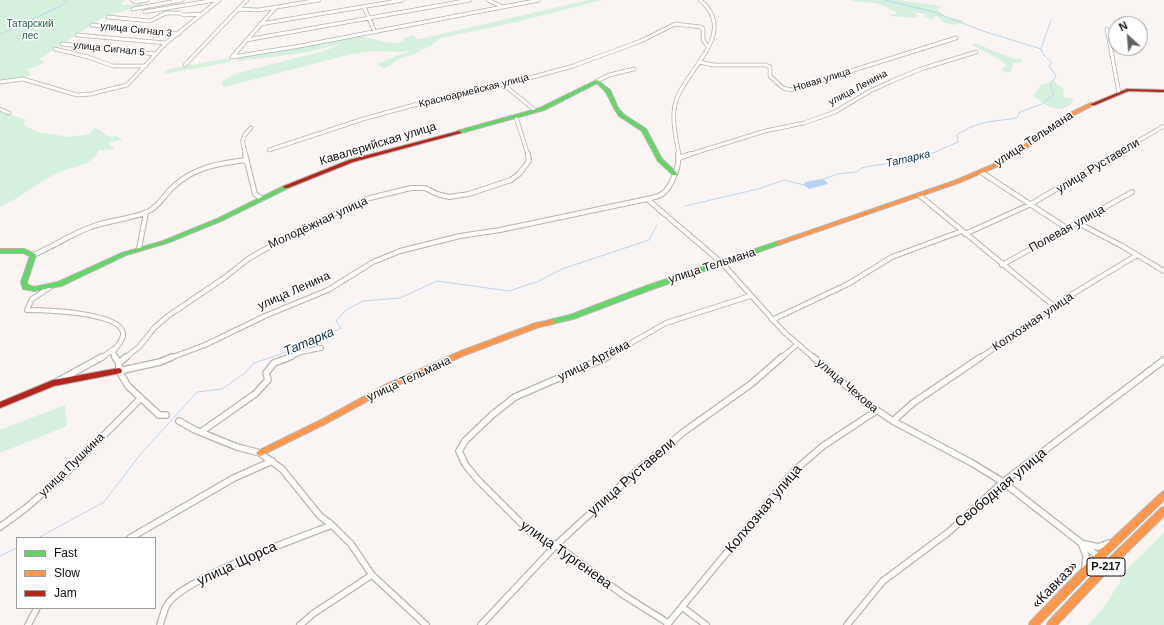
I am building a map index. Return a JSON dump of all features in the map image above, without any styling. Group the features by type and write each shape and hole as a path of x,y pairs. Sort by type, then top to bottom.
{"main road":[{"name":"Кавалерийская улица","path":"33,255 24,282 26,287 37,288 74,279 118,256 165,242 228,217 262,199 324,171 351,161 536,111 548,107 596,81"},
{"path":"596,81 603,84 610,92 620,114 642,127 648,135 661,162 675,174"},
{"name":"улица Тельмана","path":"260,453 325,421 389,386 463,353 538,325 571,317 601,304 918,196 981,172 1016,153 1072,114 1127,90 1164,91"},
{"path":"0,251 24,251 33,255"},
{"name":"улица Ленина","path":"0,406 53,383 119,371"},
{"name":"«Кавказ»","path":"1033,625 1116,540 1164,495"},
{"name":"«Кавказ»","path":"1051,625 1108,565 1164,511"}],"street":[{"path":"132,0 134,2 147,0"},
{"path":"133,9 182,0"},
{"path":"144,12 215,0"},
{"path":"0,82 23,79 76,95 91,94 127,85 166,43 179,34 218,0"},
{"path":"185,64 240,9 247,0"},
{"path":"240,9 251,10 319,0"},
{"path":"260,24 403,0"},
{"path":"246,40 470,0"},
{"path":"488,0 504,7"},
{"path":"276,7 232,57 376,32 539,0"},
{"path":"679,158 674,128 677,98 708,47 716,30 715,17 710,9 700,0"},
{"path":"364,7 376,32"},
{"path":"108,16 150,21 166,13 202,14"},
{"name":"Красноармейская улица","path":"269,150 363,119 458,93 504,85 589,60 641,41 675,24 701,27 703,29 703,40 708,47"},
{"name":"улица Сигнал 3","path":"92,25 179,34"},
{"path":"1107,29 1119,93"},
{"path":"76,35 166,43"},
{"name":"Новая улица","path":"699,62 714,65 766,65 770,67 770,76 783,88 790,90 956,38"},
{"name":"улица Сигнал 5","path":"62,44 156,54"},
{"path":"55,49 88,57 113,66 146,66"},
{"name":"улица Ленина","path":"119,371 160,362 205,345 265,316 328,290 373,262 400,251 460,236 500,230 647,199 662,194 675,174 679,158 765,131 797,125 826,116 892,81 921,69 976,52"},
{"path":"596,81 609,75 634,69"},
{"path":"504,85 536,111"},
{"path":"0,109 9,113"},
{"name":"Молодёжная улица","path":"119,364 139,347 155,327 168,316 224,278 248,259 297,231 366,199 422,187 443,196 457,197 511,180 519,174 529,161 527,149 516,117"},
{"name":"улица Руставели","path":"964,233 1031,204 1164,126"},
{"path":"251,128 244,134 242,140 255,194 262,199"},
{"path":"33,255 54,246 82,230 146,213 160,205 173,187 199,169 216,164 247,160"},
{"path":"981,172 1068,229"},
{"name":"Полевая улица","path":"1002,265 1132,192"},
{"path":"918,196 1055,307"},
{"name":"улица Чехова","path":"647,199 722,263 772,320 876,411 1003,482 1099,557"},
{"path":"140,249 146,213"},
{"path":"1078,223 1164,271"},
{"path":"772,320 848,284 892,257 964,233"},
{"name":"Колхозная улица","path":"893,421 903,410 938,388 1101,276 1137,255"},
{"path":"53,383 97,361 114,349 122,341 123,333 118,325 113,322 74,313 27,310 27,307 35,294 60,283"},
{"name":"улица Артёма","path":"460,455 459,451 465,440 500,407 515,397 583,369 610,356 666,323 750,296"},
{"name":"улица Руставели","path":"481,625 556,545 641,467 674,440 751,384 798,344"},
{"path":"201,432 256,394 268,380 266,373 274,363 301,352 321,348"},
{"path":"114,349 114,356 119,364 119,371 128,386 159,415 166,416"},
{"name":"Свободная улица","path":"847,625 883,581 950,531 1003,482 1164,360"},
{"name":"улица Пушкина","path":"0,527 45,493 97,443 131,406 141,398"},
{"name":"Колхозная улица","path":"668,624 794,471 815,452 850,427 876,411"},
{"path":"179,421 237,447 260,453 282,469 320,516 332,525 351,544 372,575 426,625"},
{"name":"улица Тургенева","path":"460,455 476,479 530,532 556,545 622,594 668,624"},
{"path":"132,537 234,478 272,461"},
{"name":"улица Щорса","path":"160,625 167,604 177,594 190,585 270,548 332,525"},
{"path":"1082,574 1087,562 1086,555 1080,542 1098,547 1116,540"},
{"path":"300,625 314,613 372,575"},
{"path":"682,607 706,625"},
{"path":"28,625 36,609"}],"green space":[{"name":"Татарский лес","path":"0,0 125,0 121,5 146,4 104,17 39,59 46,62 27,70 31,74 26,77 18,77 14,81 0,85"},
{"path":"589,0 602,0 517,22 441,38 429,47 420,50 420,52 399,59 384,69 377,64 407,53 408,51 374,51 352,54 224,87 221,82 237,73 324,51 340,44 303,53 239,61 237,58 240,57 299,48 351,36 397,43 403,42 404,38 414,35 416,39 419,39"},
{"path":"849,0 899,0 941,6 942,7 937,9 943,14 964,22 954,25 942,22 939,17 935,16 931,20 924,16 927,15 926,14 915,12 917,16 916,18 891,16 889,15 896,14 896,12 881,4"},
{"path":"975,43 1014,59 1018,58 1023,60 1020,63 1013,63 1011,71 1007,73 1001,70 1007,66 999,59 972,45"},
{"path":"230,58 231,62 164,74 165,71 169,69"},
{"path":"1052,80 1064,89 1063,96 1066,98 1073,98 1073,101 1068,106 1059,109 1050,107 1033,96 1042,84 1049,83"},
{"path":"0,111 26,120 23,123 24,125 37,132 70,137 90,134 93,129 96,128 110,137 116,136 122,140 109,142 109,145 115,148 114,149 99,150 88,162 54,175 0,207"},
{"path":"65,405 67,426 0,453 0,430"},
{"path":"1164,533 1164,625 1088,625 1104,607 1130,566"}],"water":[{"path":"824,179 828,184 809,189 804,185 805,182"}],"waterway":[{"path":"0,34 61,6 67,0"},
{"path":"885,0 934,12 983,31 1041,49"},
{"name":"Татарка","path":"1041,49 1051,20"},
{"name":"Татарка","path":"824,179 838,174 857,172 861,168 865,167 912,160 917,155 933,153 958,142 957,135 965,130 986,122 1017,118 1020,112 1042,104 1054,94 1050,85 1056,76 1049,66 1052,63 1043,54 1041,49"},
{"name":"Татарка","path":"685,206 758,189 784,180 804,185"},
{"name":"Татарка","path":"40,537 104,502 139,456 197,392 222,389 245,373 254,363 307,345 341,328 336,321 346,310 363,301 400,298 437,281 509,291 539,281 562,269 649,240 657,225"},
{"name":"Татарка","path":"0,556 16,548"}],"traffic: fast":[{"path":"459,132 542,109 597,81 608,91 621,115 644,130 660,160 675,174"},
{"path":"0,251 24,251 33,255 24,282 25,287 34,289 59,284 124,254 165,242 219,220 286,187"},
{"path":"551,322 571,317 648,288 779,243"}],"traffic: slow":[{"path":"779,243 956,182 994,166 1016,153 1072,114 1093,104"},
{"path":"260,453 325,421 389,386 463,353 538,325 551,322"},
{"path":"1033,625 1099,557 1164,495"},
{"path":"1051,625 1108,565 1164,511"}],"traffic: jam":[{"path":"1093,104 1127,90 1164,91"},
{"path":"286,187 351,161 459,132"},
{"path":"0,405 53,383 119,371"}]}
